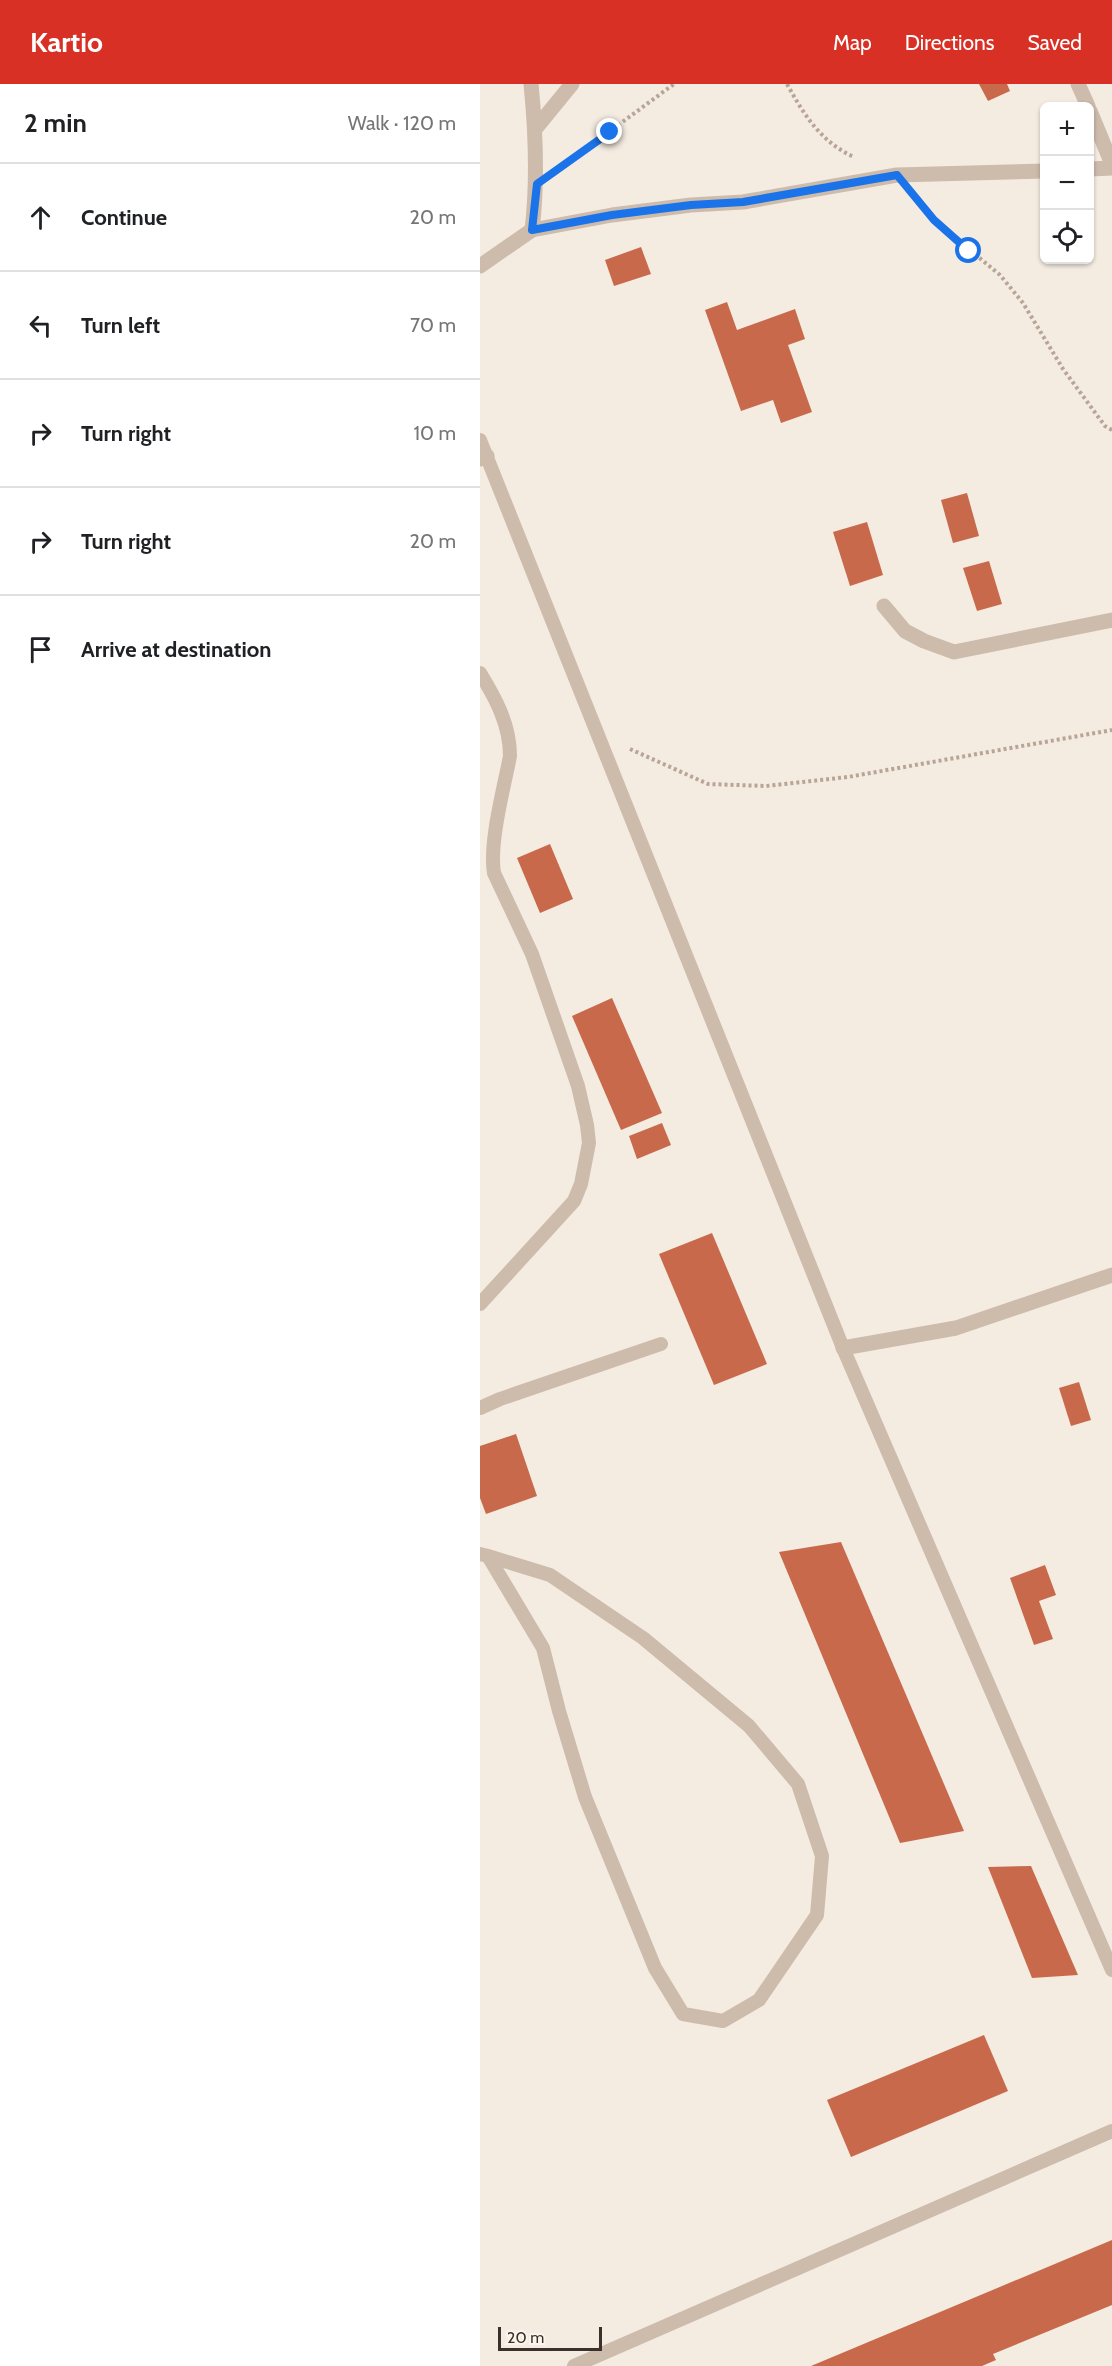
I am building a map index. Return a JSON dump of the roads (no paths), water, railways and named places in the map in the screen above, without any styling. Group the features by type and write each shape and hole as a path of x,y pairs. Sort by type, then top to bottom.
{"street":[{"path":"531,84 536,128 537,184 532,230"},
{"path":"536,128 572,84"},
{"path":"1078,84 1086,102"},
{"path":"1094,121 1112,166 1094,168"},
{"path":"480,266 532,230 691,205 743,202 897,175 1040,171"},
{"path":"884,606 905,631 954,652 1112,621"},
{"path":"843,1348 957,1328 1112,1275"}],"lane":[{"path":"480,440 484,457 600,736 704,1003 843,1348 1112,1970"},
{"path":"480,674 494,696 510,742 510,756 495,837 492,864 494,873 532,954 578,1086 589,1143 587,1163 574,1201 480,1304"},
{"path":"480,1408 660,1344"},
{"path":"484,1555 550,1575 643,1638 749,1726 798,1784 822,1856 817,1915 759,2000 723,2021 683,2014 655,1968 585,1797 543,1648 484,1555"},
{"path":"574,2366 1112,2131"}]}
